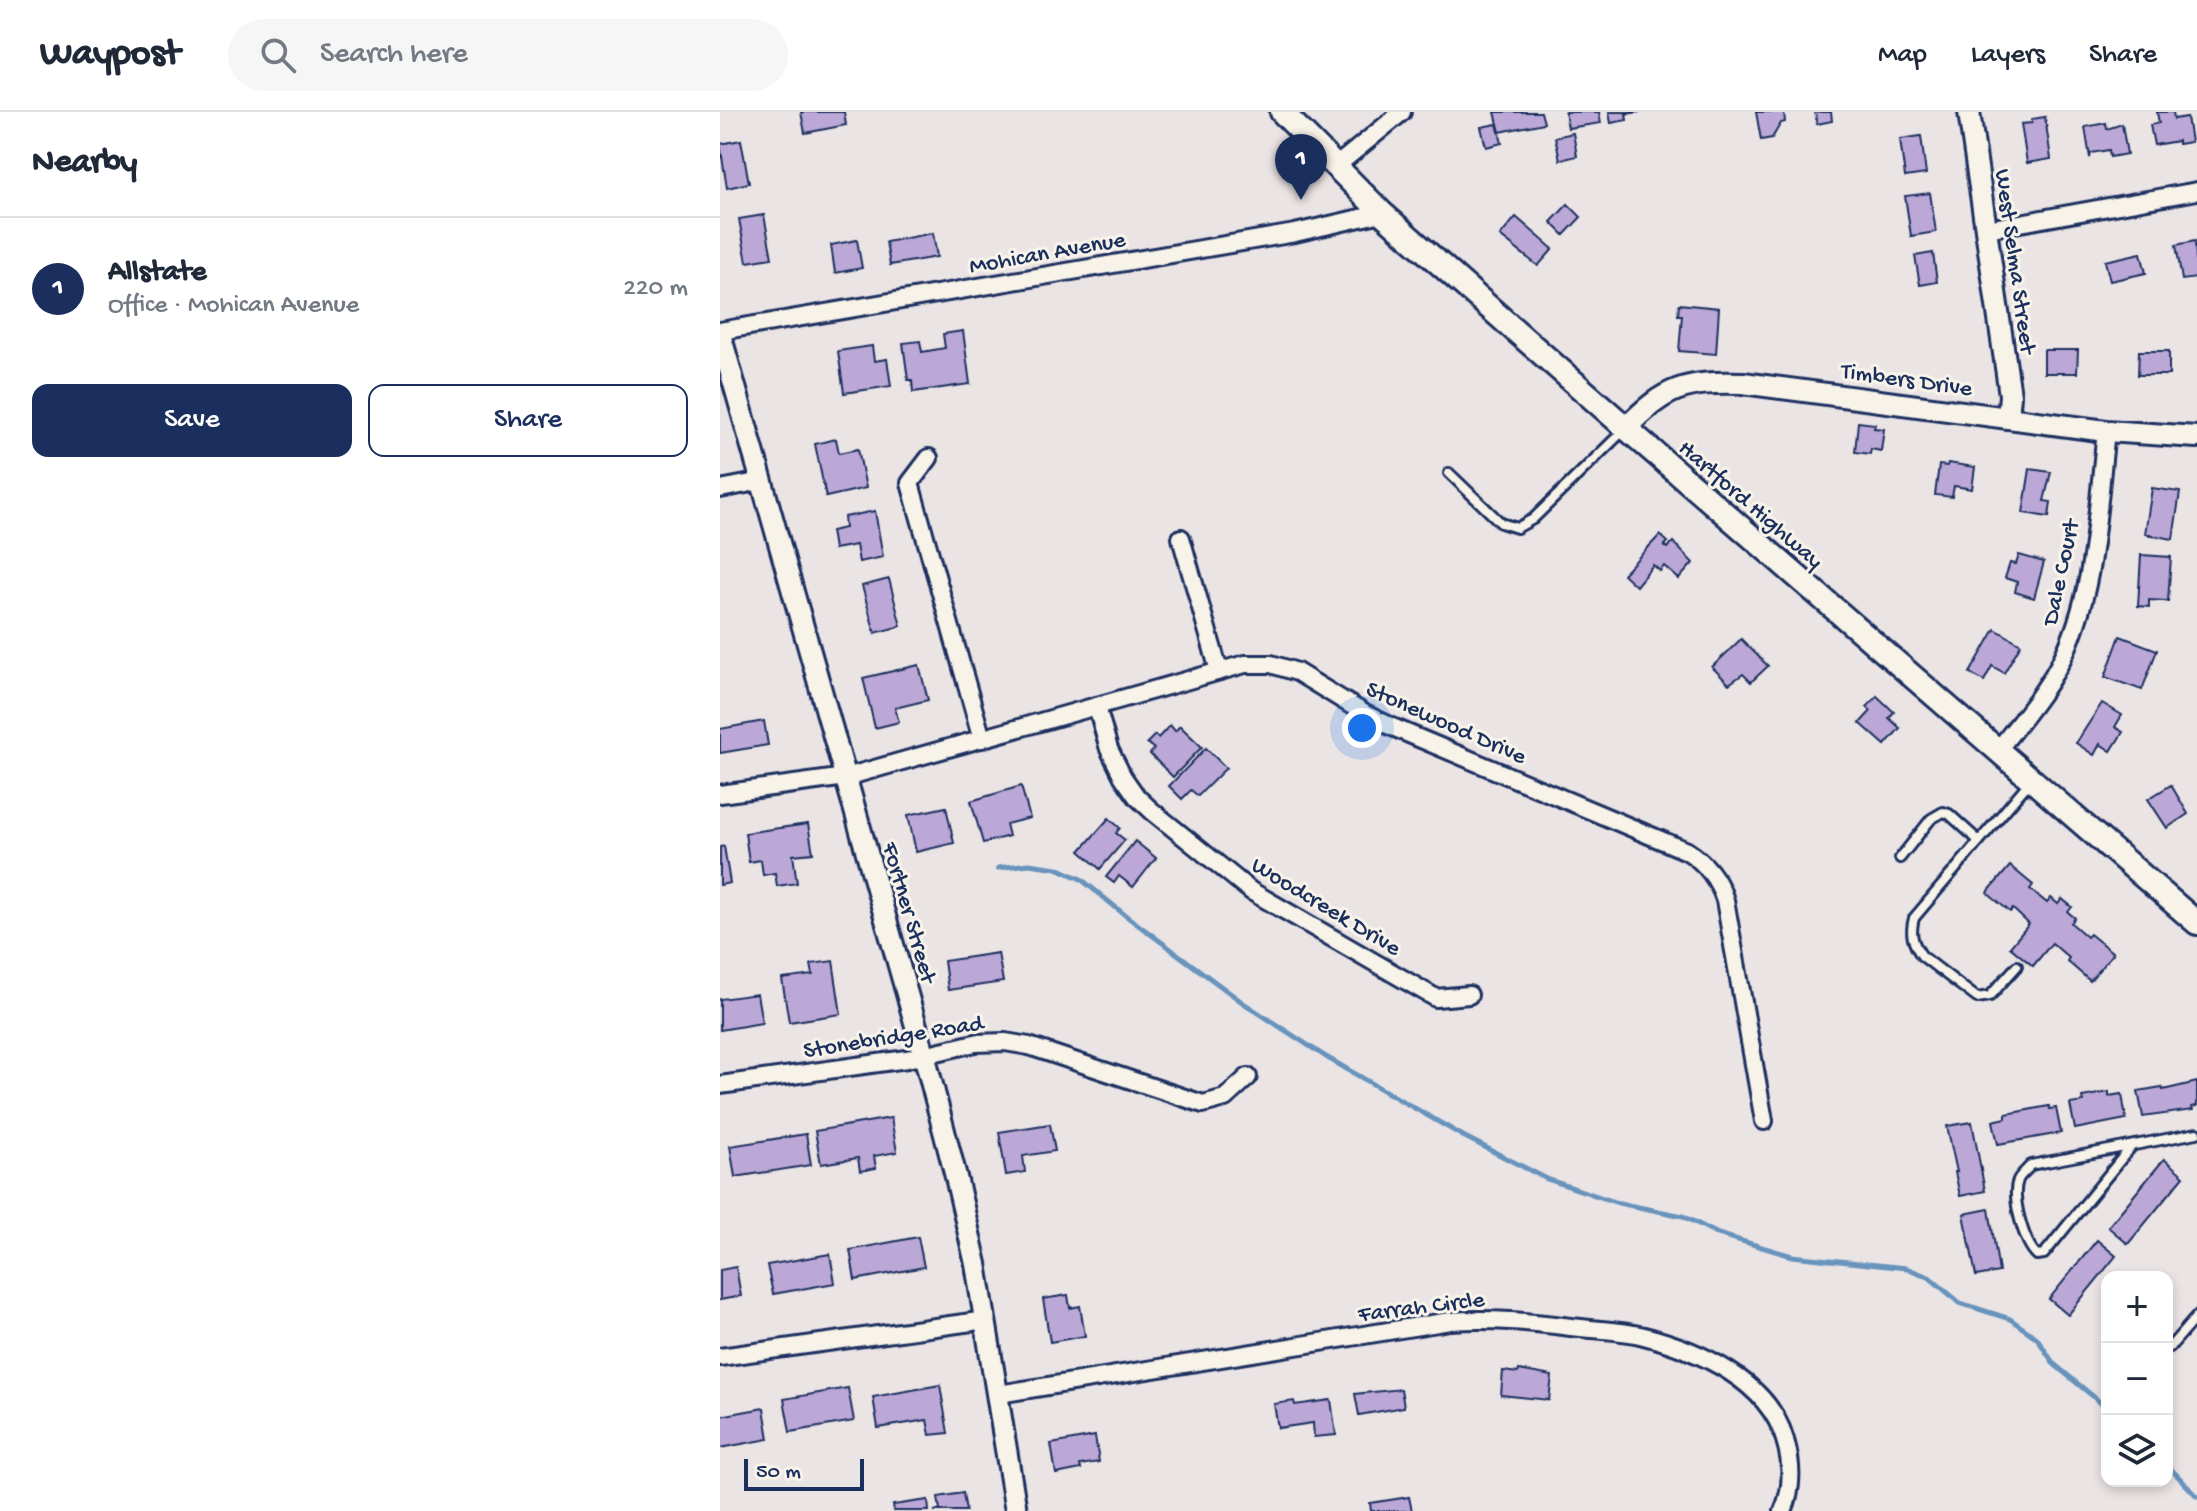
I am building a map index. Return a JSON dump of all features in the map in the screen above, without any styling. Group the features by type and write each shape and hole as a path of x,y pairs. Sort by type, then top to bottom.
{"main road":[{"name":"Hartford Highway","path":"1282,112 1382,213 2197,923"}],"street":[{"path":"1335,167 1402,112"},
{"name":"West Selma Street","path":"1969,112 2010,395 2008,418"},
{"path":"1987,229 2197,191"},
{"name":"Mohican Avenue","path":"720,333 1295,233 1382,213"},
{"name":"Fortner Street","path":"720,333 924,1054 966,1219 999,1394 1016,1511"},
{"name":"Timbers Drive","path":"1626,428 1657,399 1674,390 1713,382 1743,383 2106,431 2197,437"},
{"name":"Dale Court","path":"1998,750 2058,666 2074,630 2088,573 2106,431"},
{"path":"929,458 910,483 982,739"},
{"path":"720,489 762,481"},
{"path":"1181,538 1219,671"},
{"name":"Stonewood Drive","path":"720,794 846,777 1219,671 1258,663 1297,672 1390,726 1687,851 1704,863 1717,880 1725,900 1764,1121"},
{"name":"Woodcreek Drive","path":"1097,707 1109,749 1137,797 1251,891 1436,998 1469,995"},
{"name":"Stonebridge Road","path":"720,1085 907,1059 975,1043 1005,1042 1029,1046 1203,1104 1225,1098 1248,1077"},
{"path":"720,1357 986,1320"},
{"name":"Farrah Circle","path":"999,1394 1450,1321 1511,1320 1641,1335 1717,1364 1764,1402 1782,1430 1790,1463 1790,1486 1783,1511"}],"lane":[{"path":"1449,473 1501,523 1517,528 1533,519 1626,428"},
{"path":"2017,966 1990,996 1977,998 1945,975 1915,947 1911,932 1914,918 2031,779"},
{"path":"1900,858 1931,819 1943,812 1979,841"},
{"path":"2131,1147 2044,1254 2037,1255 2026,1242 2017,1201 2018,1180 2031,1165 2197,1133"},
{"path":"2173,1344 2197,1316"}],"building":[{"path":"801,112 844,112 846,125 805,133"},
{"path":"1495,112 1541,112 1544,123 1500,132"},
{"path":"1565,112 1599,112 1601,123 1568,128"},
{"path":"1609,112 1640,112 1626,114 1627,120 1611,123"},
{"path":"1756,112 1784,112 1785,122 1781,123 1772,138 1761,140"},
{"path":"1815,112 1831,112 1832,121 1817,124"},
{"path":"2157,112 2173,112 2174,119 2187,117 2191,142 2154,145 2150,125 2159,123"},
{"path":"2045,117 2051,159 2027,163 2021,124"},
{"path":"2106,123 2107,129 2122,124 2127,154 2110,157 2109,150 2091,153 2090,158 2085,127"},
{"path":"1497,124 1502,143 1486,147 1481,127"},
{"path":"1573,133 1577,156 1560,160 1555,137"},
{"path":"1921,136 1926,174 1905,177 1900,139"},
{"path":"741,140 749,183 727,188 720,144"},
{"path":"1930,193 1936,232 1911,236 1905,196"},
{"path":"1568,204 1581,217 1564,235 1551,222"},
{"path":"764,215 772,258 747,262 739,219"},
{"path":"1516,217 1553,249 1538,266 1500,236"},
{"path":"933,233 937,257 890,265 886,242"},
{"path":"857,240 862,268 835,273 831,245"},
{"path":"2195,241 2197,278 2182,280 2176,245"},
{"path":"1933,253 1937,282 1920,285 1915,256"},
{"path":"2141,253 2146,273 2110,281 2105,261"},
{"path":"1679,304 1719,308 1716,354 1679,351 1682,315 1678,315"},
{"path":"963,331 970,384 913,392 912,380 908,380 903,343 920,341 922,352 945,348 943,334"},
{"path":"872,346 874,361 887,359 891,386 844,393 838,351"},
{"path":"2044,350 2078,350 2077,373 2044,373"},
{"path":"2139,351 2169,351 2169,375 2138,375"},
{"path":"1858,422 1875,424 1874,428 1884,429 1881,451 1871,449 1870,454 1855,452"},
{"path":"836,439 839,453 858,449 866,488 826,497 815,444"},
{"path":"1948,463 1975,467 1972,489 1954,486 1952,497 1935,495 1939,465 1947,466"},
{"path":"2030,469 2051,472 2044,501 2051,502 2049,517 2023,513"},
{"path":"2152,488 2180,492 2173,539 2145,534"},
{"path":"875,511 883,557 859,562 856,545 834,549 831,531 845,528 844,517"},
{"path":"1660,535 1668,542 1664,546 1667,548 1673,542 1693,563 1679,579 1664,566 1660,571 1653,565 1636,586 1623,574"},
{"path":"2019,555 2044,562 2034,598 2015,592 2017,582 2005,578 2010,563 2016,564"},
{"path":"2141,555 2171,557 2168,601 2149,600 2149,607 2138,606"},
{"path":"889,579 901,626 875,633 862,586"},
{"path":"1995,629 2021,644 2004,673 1992,666 1984,681 1970,673"},
{"path":"2120,636 2157,650 2142,690 2105,677"},
{"path":"1741,639 1768,666 1751,682 1743,674 1729,684 1712,667"},
{"path":"919,665 928,700 895,708 899,722 875,728 863,678"},
{"path":"1877,696 1894,712 1889,718 1900,728 1885,745 1860,723 1871,711 1867,707"},
{"path":"2102,703 2122,715 2115,727 2123,732 2111,751 2100,744 2094,755 2076,743"},
{"path":"764,721 768,745 720,753 720,729"},
{"path":"1170,725 1175,731 1180,726 1202,747 1173,777 1150,754 1154,749 1147,743 1155,735 1158,738"},
{"path":"1206,748 1226,768 1198,796 1191,790 1182,799 1169,786"},
{"path":"2171,785 2188,814 2167,828 2148,799"},
{"path":"1021,786 1030,818 1006,824 1009,836 983,843 971,801"},
{"path":"946,807 954,843 916,852 908,815"},
{"path":"1109,818 1120,828 1116,833 1125,840 1100,869 1080,851"},
{"path":"808,824 813,853 793,855 797,883 777,886 775,873 763,875 761,860 749,862 745,833"},
{"path":"1135,841 1156,858 1133,887 1119,876 1114,883 1106,877"},
{"path":"724,846 730,883 720,885 720,847"},
{"path":"2010,866 2033,885 2030,889 2047,903 2051,898 2058,904 2062,899 2072,907 2068,912 2075,918 2071,923 2113,953 2090,981 2052,943 2033,966 2010,947 2029,924 2013,909 2010,912 1987,893"},
{"path":"998,953 1003,982 948,990 944,961"},
{"path":"833,961 841,1014 789,1022 782,979 813,975 811,964"},
{"path":"757,994 762,1023 720,1030 720,999"},
{"path":"2197,1082 2197,1106 2192,1107 2193,1110 2143,1117 2138,1091 2162,1087 2163,1090"},
{"path":"2109,1092 2109,1096 2122,1094 2126,1119 2075,1129 2070,1104 2083,1102 2082,1097"},
{"path":"2049,1106 2050,1109 2056,1108 2061,1133 1998,1144 1993,1121 2006,1118 2006,1114"},
{"path":"891,1118 897,1152 874,1156 876,1168 860,1171 858,1158 821,1164 815,1131"},
{"path":"1972,1122 1985,1191 1960,1196 1947,1126"},
{"path":"1050,1124 1055,1151 1023,1156 1025,1172 1006,1175 999,1132"},
{"path":"806,1134 811,1165 735,1177 730,1146"},
{"path":"2164,1159 2184,1176 2128,1244 2108,1227"},
{"path":"1989,1209 1999,1272 1976,1276 1964,1214"},
{"path":"918,1237 924,1267 855,1280 850,1250"},
{"path":"2097,1240 2116,1256 2068,1315 2049,1299"},
{"path":"830,1254 835,1283 773,1294 767,1265"},
{"path":"736,1267 741,1296 720,1300 720,1270"},
{"path":"1068,1295 1070,1308 1080,1306 1085,1336 1050,1342 1043,1299"},
{"path":"1519,1370 1552,1376 1549,1400 1501,1395 1503,1371 1518,1373"},
{"path":"940,1385 948,1433 930,1435 927,1420 878,1428 873,1397"},
{"path":"848,1388 854,1421 790,1432 784,1399"},
{"path":"1401,1389 1404,1407 1359,1415 1355,1394"},
{"path":"1331,1400 1336,1435 1314,1437 1313,1423 1278,1428 1274,1404 1294,1401 1295,1405"},
{"path":"764,1408 769,1439 720,1448 720,1416"},
{"path":"1095,1436 1099,1462 1056,1474 1051,1444"},
{"path":"963,1493 966,1511 934,1511 940,1510 938,1497"},
{"path":"1409,1497 1412,1511 1371,1511 1370,1503"},
{"path":"928,1500 929,1511 894,1511 893,1505"}],"waterway":[{"path":"998,868 1029,864 1057,868 1081,879 1242,1002 1326,1057 1463,1136 1547,1179 1618,1203 1683,1216 1718,1234 1792,1256 1906,1268 1929,1277 1960,1303 2010,1319 2037,1338 2054,1364 2101,1403"},
{"path":"2173,1471 2197,1496"}],"place":[{"name":"Allstate","path":"1301,200"}]}
